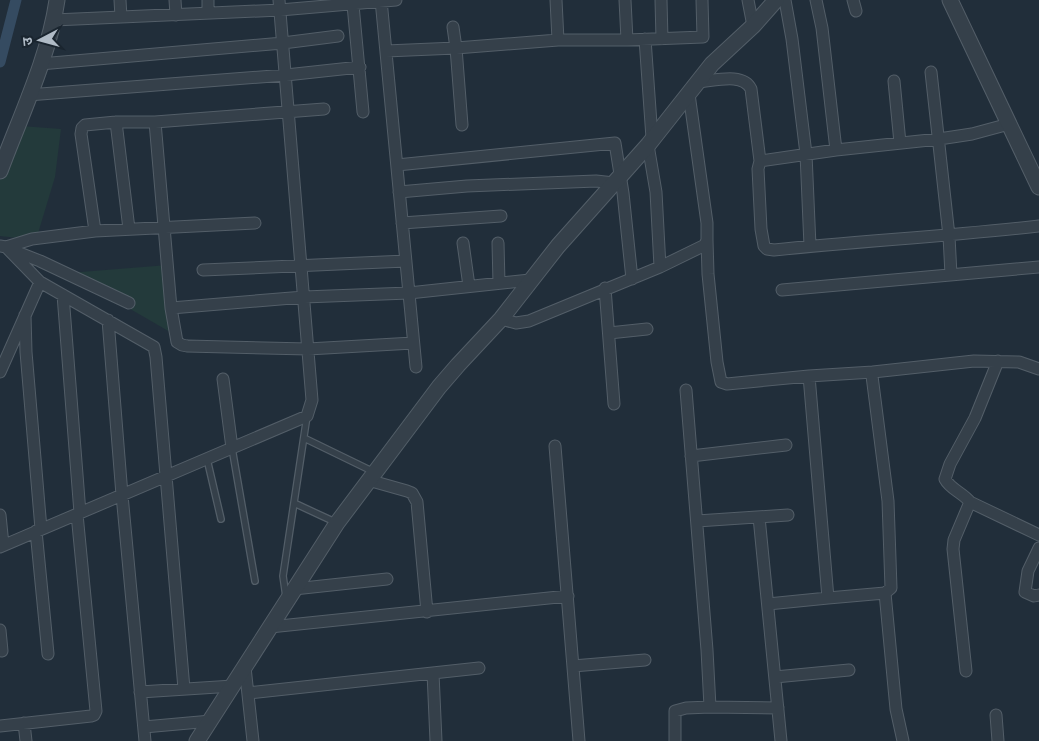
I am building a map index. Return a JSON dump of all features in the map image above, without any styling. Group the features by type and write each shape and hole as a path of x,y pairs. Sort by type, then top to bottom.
{"street":[{"path":"0,171 40,64 54,20 57,0"},
{"path":"120,0 121,17"},
{"path":"175,0 176,14"},
{"path":"208,0 208,13"},
{"path":"54,20 208,13 246,6 354,5 396,0"},
{"path":"556,0 558,40"},
{"path":"625,0 627,40"},
{"path":"661,0 662,39"},
{"path":"386,51 558,40 703,37 702,0"},
{"path":"748,0 753,26"},
{"path":"197,741 337,523 458,364 501,319 558,246 618,180 712,64 753,26 776,0"},
{"path":"786,0 806,154 810,246"},
{"path":"816,0 822,28 836,150"},
{"path":"950,0 1038,183"},
{"path":"382,1 416,366"},
{"path":"0,515 1,546 307,416 312,400 280,5"},
{"path":"354,5 363,112"},
{"path":"453,27 462,125"},
{"path":"40,64 283,43 338,36"},
{"path":"645,39 650,142 656,192 660,266"},
{"path":"28,95 286,75 360,67"},
{"path":"930,72 950,236 951,275"},
{"path":"698,82 744,80 751,89 760,161 758,169 764,246 767,249 950,236 1039,226"},
{"path":"894,81 900,143"},
{"path":"689,94 707,223 708,274 717,362 721,382 727,384 873,372 974,361 1019,362 1039,369"},
{"path":"95,231 81,134 84,125 116,122 155,122 324,109"},
{"path":"116,122 129,229"},
{"path":"155,122 171,308 177,342 182,345 308,349 413,343"},
{"path":"760,161 836,150 938,140 972,134 1009,124"},
{"path":"397,165 615,143 618,180 632,279"},
{"path":"399,192 467,186 618,180"},
{"path":"402,223 501,216"},
{"path":"3,247 32,239 95,231 255,222"},
{"path":"501,319 523,323 605,288 632,279 700,248 707,240"},
{"path":"498,242 499,283"},
{"path":"463,243 469,286"},
{"path":"3,247 40,282 154,347 184,689"},
{"path":"3,247 40,261 129,303"},
{"path":"203,270 406,261"},
{"path":"782,290 1039,267"},
{"path":"171,308 304,297 409,293 530,280"},
{"path":"0,372 40,282"},
{"path":"605,288 614,404"},
{"path":"0,726 90,716 94,715 96,711 78,514 63,294"},
{"path":"25,315 26,352 48,654"},
{"path":"108,320 145,741"},
{"path":"608,333 647,329"},
{"path":"998,361 975,418 945,479 949,486 970,502 1039,535"},
{"path":"768,604 885,593 891,588 888,501 873,372"},
{"path":"809,376 828,598"},
{"path":"223,378 232,448"},
{"path":"686,390 710,707"},
{"path":"691,456 786,445"},
{"path":"555,446 579,741"},
{"path":"371,476 408,491 415,497 427,612"},
{"path":"966,671 953,549 954,540 970,502"},
{"path":"696,522 788,516"},
{"path":"759,517 781,741"},
{"path":"1039,548 1028,571 1024,592 1034,596 1039,595"},
{"path":"290,595 387,579"},
{"path":"885,593 896,709 903,741"},
{"path":"270,627 568,596"},
{"path":"0,630 2,651"},
{"path":"574,666 645,660"},
{"path":"245,667 253,741"},
{"path":"248,693 479,668"},
{"path":"775,677 849,670"},
{"path":"433,673 436,741"},
{"path":"140,692 233,686"},
{"path":"675,741 675,711 686,708 710,707 778,708"},
{"path":"996,715 998,741"},
{"path":"144,727 211,720"},
{"path":"24,723 26,741"}],"lane":[{"path":"290,595 284,576 307,416"},
{"path":"304,438 371,476"},
{"path":"232,448 254,581"},
{"path":"207,459 221,519"},
{"path":"294,503 337,523"}],"green space":[{"path":"21,126 61,129 55,177 36,240 0,236 0,180"},
{"path":"168,265 170,332 68,273"}],"waterway":[{"path":"0,62 16,0"}]}
